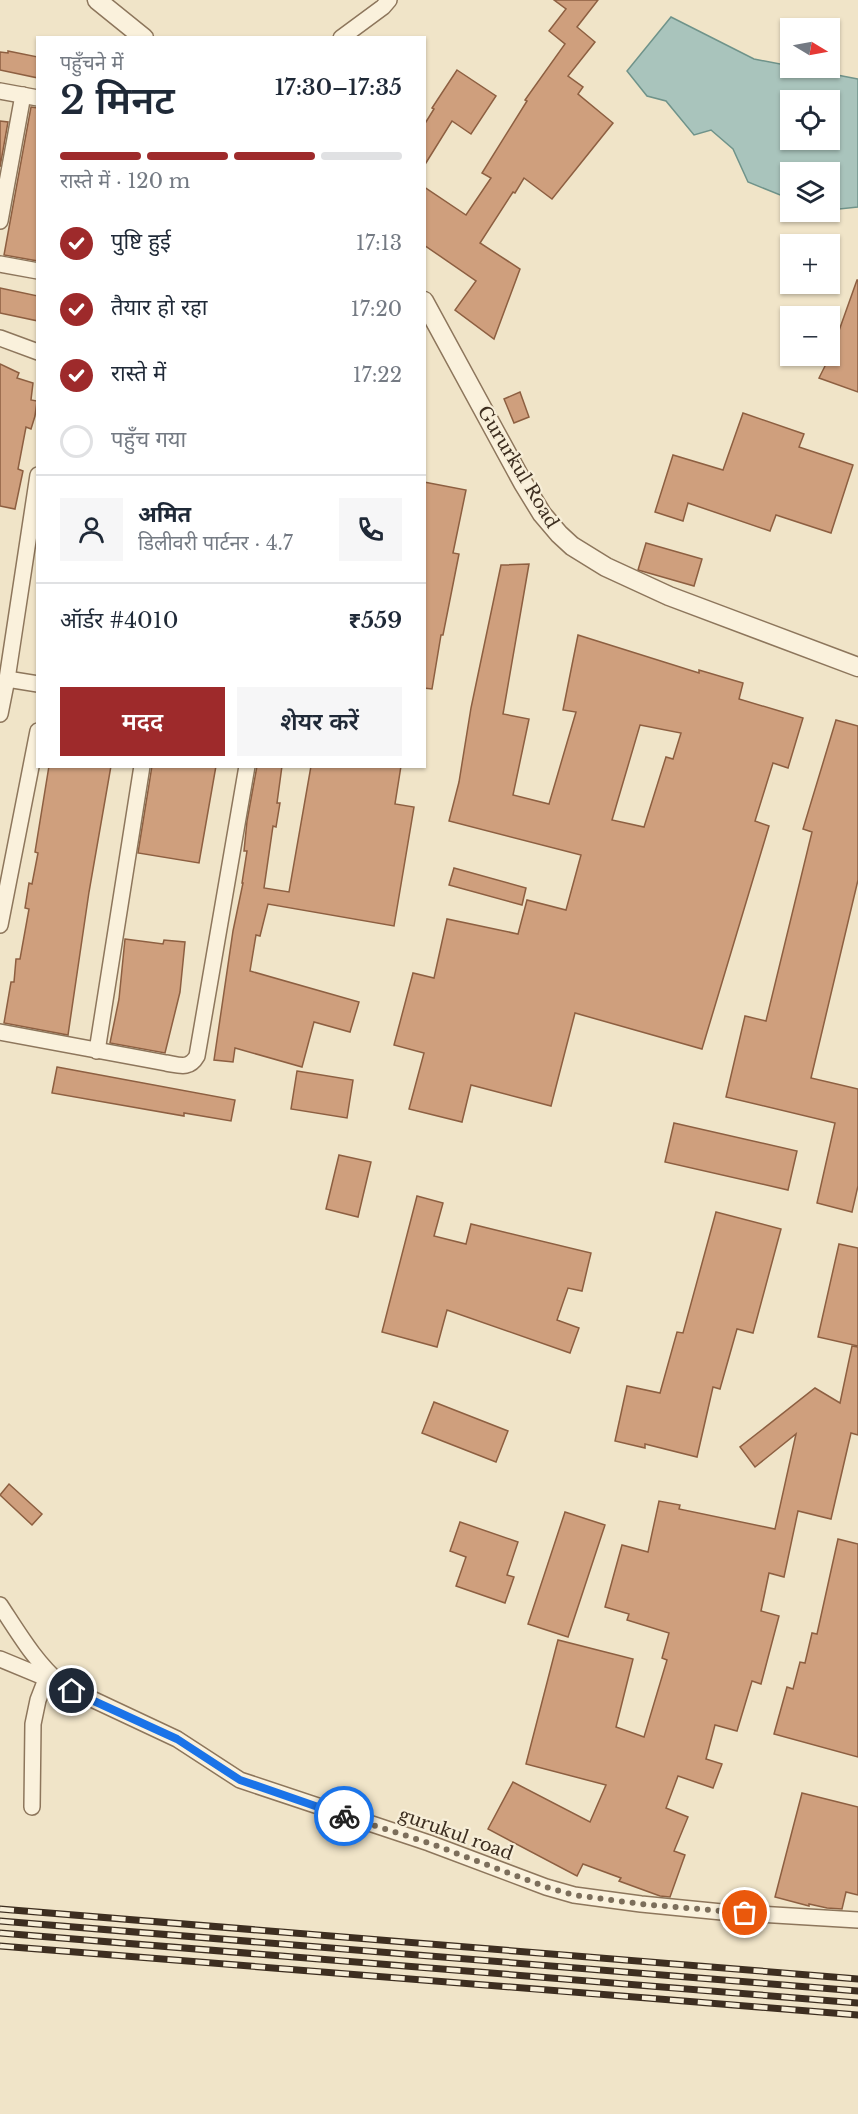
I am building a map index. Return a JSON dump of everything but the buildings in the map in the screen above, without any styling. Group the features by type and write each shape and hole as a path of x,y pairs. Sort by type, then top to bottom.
{"street":[{"path":"97,0 142,36"},
{"path":"344,36 383,8 389,0"},
{"path":"0,91 30,96 2,192 0,221"},
{"path":"0,264 36,271"},
{"name":"Gururkul Road","path":"426,305 511,462 542,514 566,540 606,567 669,596 858,667"},
{"path":"0,338 36,351"},
{"path":"0,714 36,488"},
{"path":"7,679 36,684"},
{"path":"0,925 36,741"},
{"path":"97,1051 142,768"},
{"path":"0,1032 97,1051 185,1065 191,1064 197,1056 247,768"},
{"name":"gurukul road","path":"0,1605 47,1676 72,1691 177,1739 240,1780 429,1843 546,1887 574,1895 722,1912 858,1920"},
{"path":"0,1659 47,1676 37,1707 31,1738 32,1807"}],"water":[{"path":"671,17 754,59 780,64 780,78 840,78 840,76 858,79 858,207 840,209 840,162 780,162 780,195 748,182 733,149 711,130 694,135 666,101 647,96 627,71"}],"railway":[{"path":"0,1909 858,1979"},
{"path":"0,1921 858,1991"},
{"path":"0,1933 858,2003"},
{"path":"0,1946 858,2015"}],"way so far":[{"path":"344,1816 429,1843 546,1887 574,1895 641,1904 745,1913"}],"route":[{"path":"72,1691 177,1739 224,1772 240,1780 344,1816"}]}
